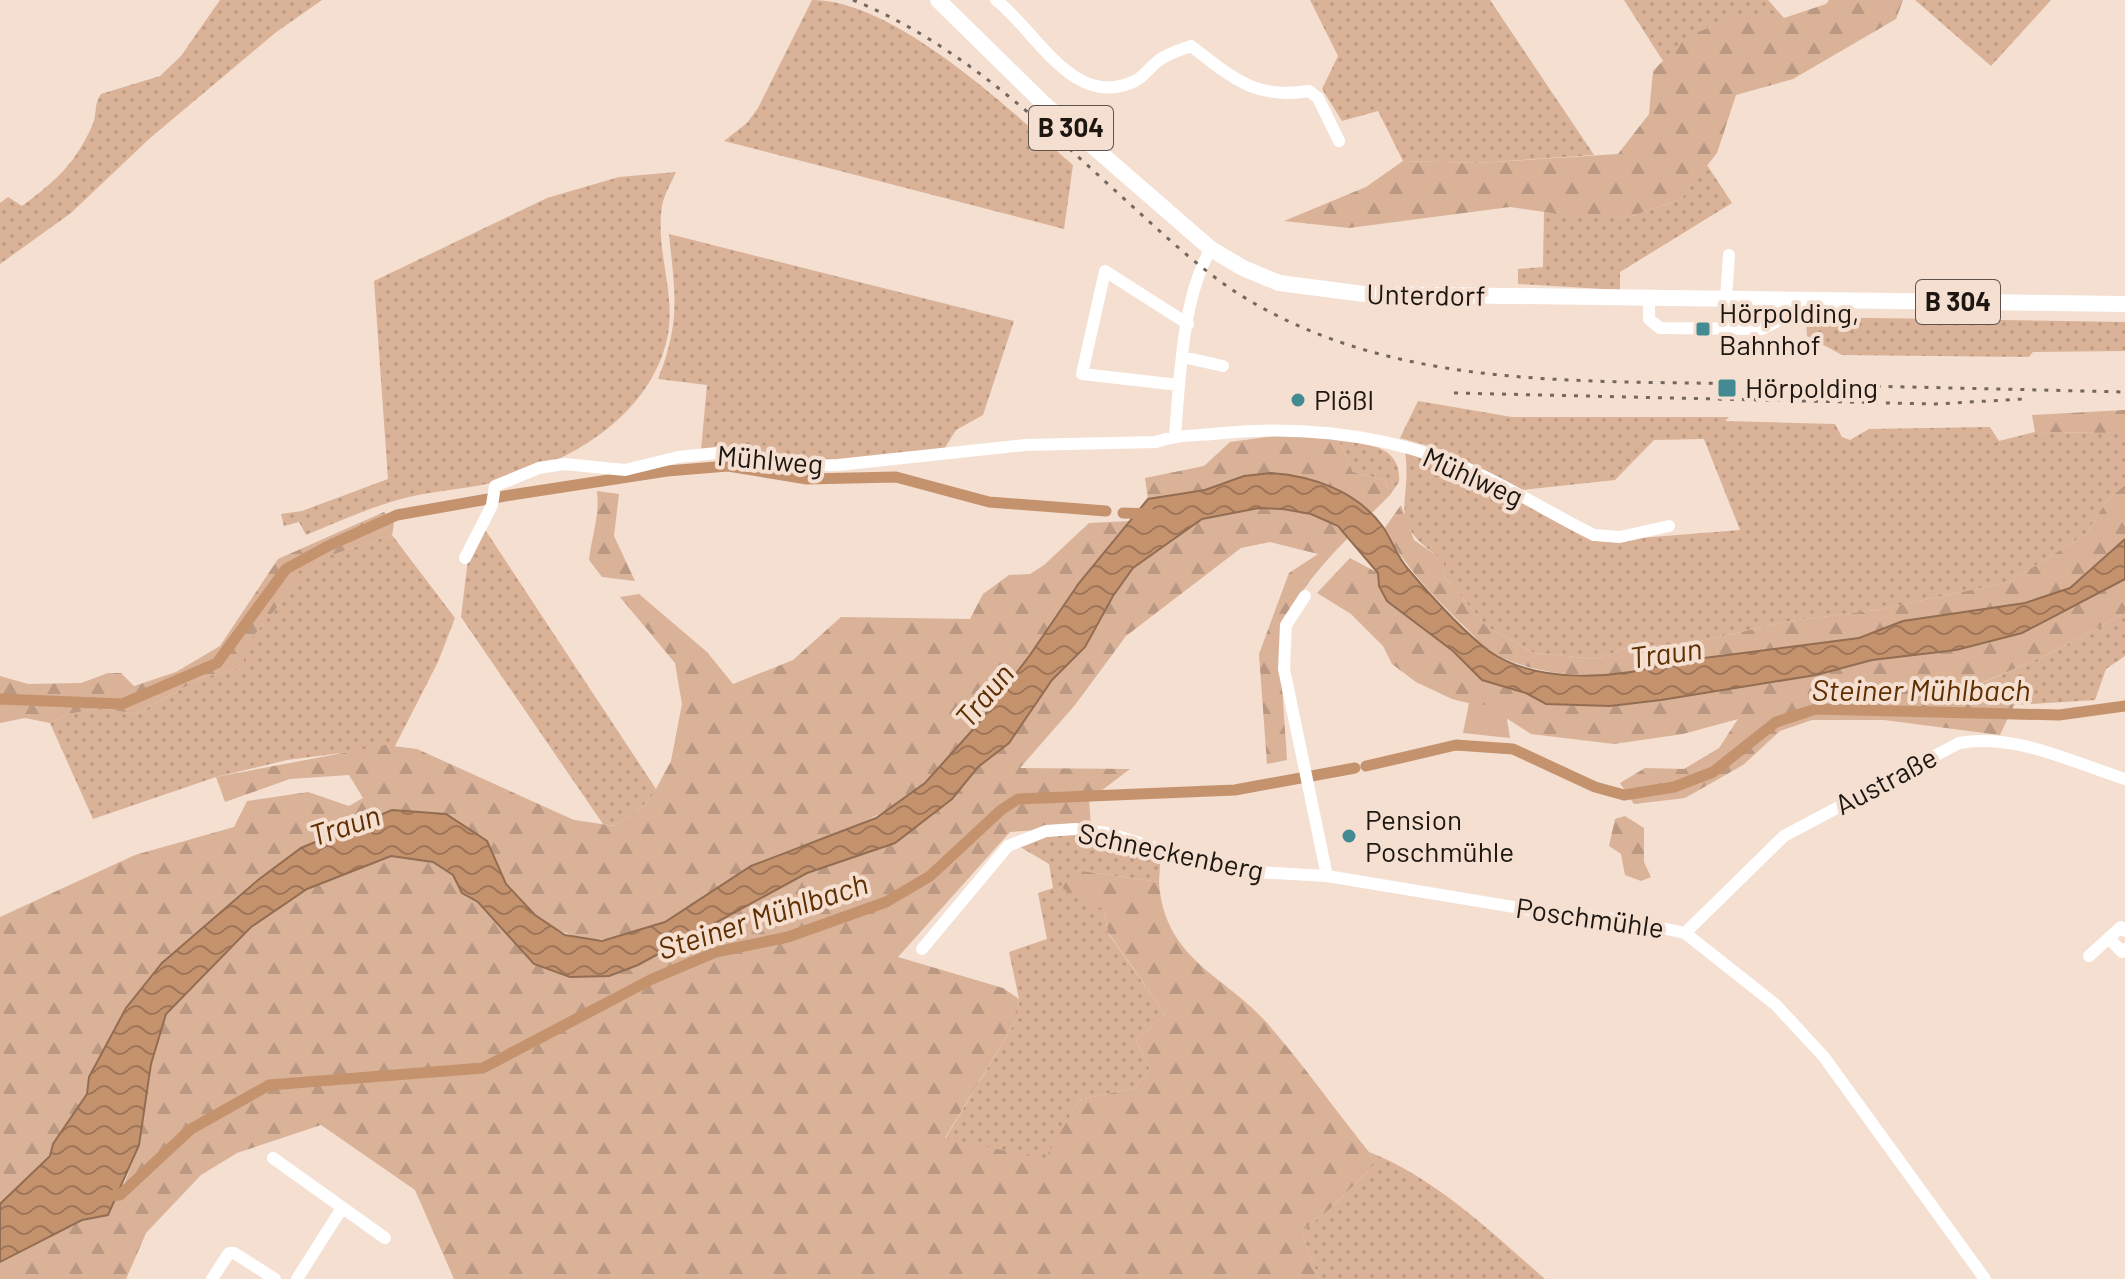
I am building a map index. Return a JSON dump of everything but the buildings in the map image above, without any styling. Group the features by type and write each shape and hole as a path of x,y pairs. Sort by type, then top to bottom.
{"main road":[{"name":"B 304","path":"938,0 1055,113 1211,249"},
{"name":"Unterdorf","path":"1211,249 1270,280 1334,293 2125,304"}],"street":[{"path":"996,0 1056,63 1087,83 1110,87 1130,83 1160,59 1191,46 1243,85 1270,93 1309,91 1318,98 1339,141"},
{"path":"1175,435 1188,324 1198,279 1211,249"},
{"path":"1726,298 1729,255"},
{"path":"1179,385 1082,374 1105,271 1188,324"},
{"path":"1649,298 1649,319 1660,328 1681,329 1762,329 1791,314 1792,300"},
{"path":"1183,357 1223,366"},
{"name":"Mühlweg","path":"465,558 492,505 495,486 517,475 564,464 625,470 678,457 717,453 784,466 838,465 1025,445 1156,442 1175,435 1270,428 1363,439 1434,455 1594,535 1620,537 1669,526"},
{"path":"1305,596 1286,625 1284,669 1327,876"},
{"name":"Austraße","path":"1685,933 1784,836 1959,743 1980,739 2029,747 2125,779"},
{"name":"Schneckenberg","path":"922,949 1008,846 1046,831 1075,829 1108,833 1222,866 1286,876 1327,876"},
{"name":"Poschmühle","path":"1327,876 1550,913 1639,922 1685,933 1776,1005 1824,1057 1985,1279"},
{"path":"2089,956 2121,927 2125,931"},
{"path":"2109,938 2122,952 2125,949"},
{"path":"273,1158 385,1238"},
{"path":"297,1279 342,1208"},
{"path":"212,1279 229,1253 234,1253 275,1279"}],"green space":[{"path":"220,0 322,0 275,33 149,139 71,213 0,264 0,203 8,197 22,206 55,179 72,161 86,138 101,94 160,76 181,56"},
{"path":"812,0 845,5 880,18 915,38 986,90 1073,165 1064,229 724,141 747,123 758,108"},
{"path":"1310,0 1490,0 1594,155 1478,163 1403,161 1378,111 1342,121 1322,89 1338,56"},
{"path":"1624,0 1768,0 1784,18 1718,24 1691,37 1663,61"},
{"path":"1829,0 1903,0 1896,19 1793,79 1736,95 1717,153 1681,199 1629,217 1572,216 1510,207 1349,228 1284,221 1366,187 1403,161 1478,163 1618,154 1649,114 1653,71 1685,38 1729,18 1784,18 1826,4"},
{"path":"1915,0 2051,0 1991,66"},
{"path":"1707,165 1732,203 1620,272 1620,290 1518,284 1518,269 1543,267 1544,212 1629,217 1681,199"},
{"path":"676,172 663,202 661,223 669,306 667,339 657,367 623,415 575,450 520,475 397,500 306,535 299,522 284,526 281,514 302,511 388,479 374,281 547,198 619,177"},
{"path":"669,234 1014,321 983,415 956,430 943,451 823,462 701,450 707,385 658,379 673,324 674,291"},
{"path":"1806,317 2125,322 2125,351 2033,352 2029,357 1842,355 1807,336"},
{"path":"1418,401 1512,417 1729,417 1725,421 1835,424 1842,437 1850,440 1869,429 1990,427 1999,441 2035,432 2125,433 2125,485 2107,500 2086,534 2009,582 1876,610 1790,621 1673,647 1637,644 1596,659 1534,653 1486,626 1444,576 1443,560 1413,534 1404,512 1405,451 1442,460 1602,541 1740,530 1704,439 1654,440 1615,480 1521,490 1443,450 1400,438"},
{"path":"2125,410 2125,433 2035,432 2032,415"},
{"path":"1282,435 1338,439 1353,472 1385,480 1390,495 1372,513 1352,498 1243,476 1205,490 1148,499 1145,478 1204,466 1230,442"},
{"path":"1338,439 1380,448 1395,460 1399,482 1390,495 1385,480 1353,472"},
{"path":"2125,485 2125,539 2070,588 2025,603 1903,621 1859,638 1605,674 1582,675 1535,669 1493,653 1421,581 1384,529 1401,505 1414,540 1443,560 1444,576 1486,626 1534,653 1596,659 1637,644 1673,647 1790,621 1876,610 2009,582 2086,534 2107,500"},
{"path":"597,491 619,494 614,536 635,581 602,577 589,560 597,517"},
{"path":"1259,508 1307,514 1329,522 1349,537 1298,597 1282,629 1287,760 1267,764 1259,654 1289,573 1318,554 1270,542 1241,548 1126,636 1075,705 1020,768 1130,769 1089,800 1091,826 1010,832 898,957 1003,988 1019,999 1017,1019 945,1138 1045,1159 1079,1100 1135,1088 1150,1069 1136,1041 1165,1014 1108,932 1104,910 1060,887 1075,870 1159,882 1163,908 1184,948 1267,1023 1369,1152 1374,1165 1330,1209 1301,1232 1319,1279 454,1279 415,1190 321,1125 237,1153 201,1175 146,1233 126,1279 0,1279 0,1262 82,1220 101,1217 120,1195 139,1145 151,1064 166,1014 251,927 307,889 391,856 434,862 453,875 462,893 478,902 534,964 570,977 609,976 638,965 807,873 895,843 952,799 978,767 1009,743 1052,680 1085,647 1113,596 1133,568 1202,519"},
{"path":"384,512 394,524 392,535 319,559 299,571 290,592 244,647 244,667 201,678 136,714 101,708 68,714 50,723 25,718 0,723 0,676 28,684 81,683 108,673 121,673 134,686 176,672 220,646 278,559"},
{"path":"1131,521 1083,577 988,713 926,782 888,810 746,869 678,914 644,932 600,939 579,937 559,930 540,919 507,885 487,841 392,810 258,880 162,963 126,1008 89,1077 87,1094 53,1144 50,1156 0,1204 0,917 135,855 234,827 247,801 308,792 349,806 363,798 349,775 290,779 225,802 216,777 385,745 417,749 574,820 615,826 650,800 671,761 682,704 675,663 620,597 639,594 707,652 733,684 793,660 841,617 970,619 983,594 1009,575 1030,574 1044,565 1089,523"},
{"path":"484,528 656,789 650,800 615,826 603,824 461,617 468,559"},
{"path":"392,535 455,618 438,662 395,746 287,760 216,777 93,819 50,723 68,714 101,708 136,714 201,678 243,667 243,647 290,592 298,571 318,559"},
{"path":"1350,558 1378,573 1379,586 1387,601 1453,651 1482,680 1526,693 1546,704 1610,706 1816,675 1872,660 1956,650 2022,633 2125,579 2125,613 2049,654 1953,695 2014,705 2000,735 1884,720 1812,720 1780,731 1743,765 1685,798 1634,804 1620,783 1645,768 1684,769 1719,748 1738,719 1683,734 1614,744 1531,734 1492,709 1452,699 1416,682 1392,664 1383,646 1351,614 1317,593"},
{"path":"2125,613 2125,656 2106,669 2095,700 2014,705 1952,696 2049,654"},
{"path":"1469,703 1505,707 1510,738 1463,733"},
{"path":"1625,816 1644,828 1644,862 1651,877 1641,881 1625,875 1621,854 1609,846 1615,819"},
{"path":"1074,831 1161,852 1159,882 1075,870 1104,910 1108,933 1165,1014 1136,1041 1150,1069 1135,1088 1079,1100 1045,1160 945,1139 1017,1019 1019,999 1009,952 1047,939 1038,893 1053,888 1049,864 1015,844"},
{"path":"1369,1152 1440,1191 1545,1279 1319,1279 1301,1232 1330,1209 1374,1165"}],"water":[{"path":"1271,473 1318,482 1360,504 1383,527 1408,569 1478,642 1509,662 1554,674 1604,675 1673,662 1859,638 1903,621 2025,603 2070,588 2125,539 2125,579 2022,633 1956,650 1872,660 1816,675 1661,700 1610,706 1546,704 1526,693 1482,680 1453,651 1387,601 1379,586 1378,573 1338,526 1311,514 1283,509 1259,508 1202,519 1133,568 1113,596 1085,647 1052,680 1009,743 978,767 952,799 895,843 807,873 638,965 609,976 570,977 534,964 478,902 462,893 453,875 433,862 391,856 307,889 251,927 166,1014 151,1064 139,1145 108,1215 82,1220 0,1262 0,1204 50,1156 53,1144 87,1094 89,1077 126,1008 162,963 258,880 301,848 392,810 446,814 487,841 506,884 535,915 565,935 602,941 665,922 751,866 876,818 925,783 977,725 1079,583 1148,499 1205,490 1244,476"}],"waterway":[{"path":"0,699 122,704 217,663 286,569 328,546 397,515 511,495 667,471 728,466 807,479 896,477 989,502 1106,511"},
{"path":"1123,513 1151,514"},
{"name":"Steiner Mühlbach","path":"1366,766 1456,745 1513,749 1595,787 1624,795 1674,787 1713,772 1776,722 1816,709 2059,715 2125,706"},
{"name":"Steiner Mühlbach","path":"105,1196 120,1195 191,1129 269,1085 483,1068 652,979 716,952 788,937 886,902 930,876 1001,810 1018,799 1235,790 1355,768"}],"railway":[{"path":"853,0 931,40 967,64 1034,118 1181,250 1234,291 1293,323 1354,347 1418,363 1549,379 2125,392"},
{"path":"1454,393 1935,404 2024,399"}],"place":[{"name":"Hörpolding, Bahnhof","path":"1703,329"},
{"name":"Hörpolding","path":"1727,388"},
{"name":"Plößl","path":"1298,400"},
{"name":"Pension Poschmühle","path":"1349,836"}],"water label":[{"name":"Traun","path":"1666,654"},
{"name":"Traun","path":"985,696"},
{"name":"Traun","path":"345,826"}]}
